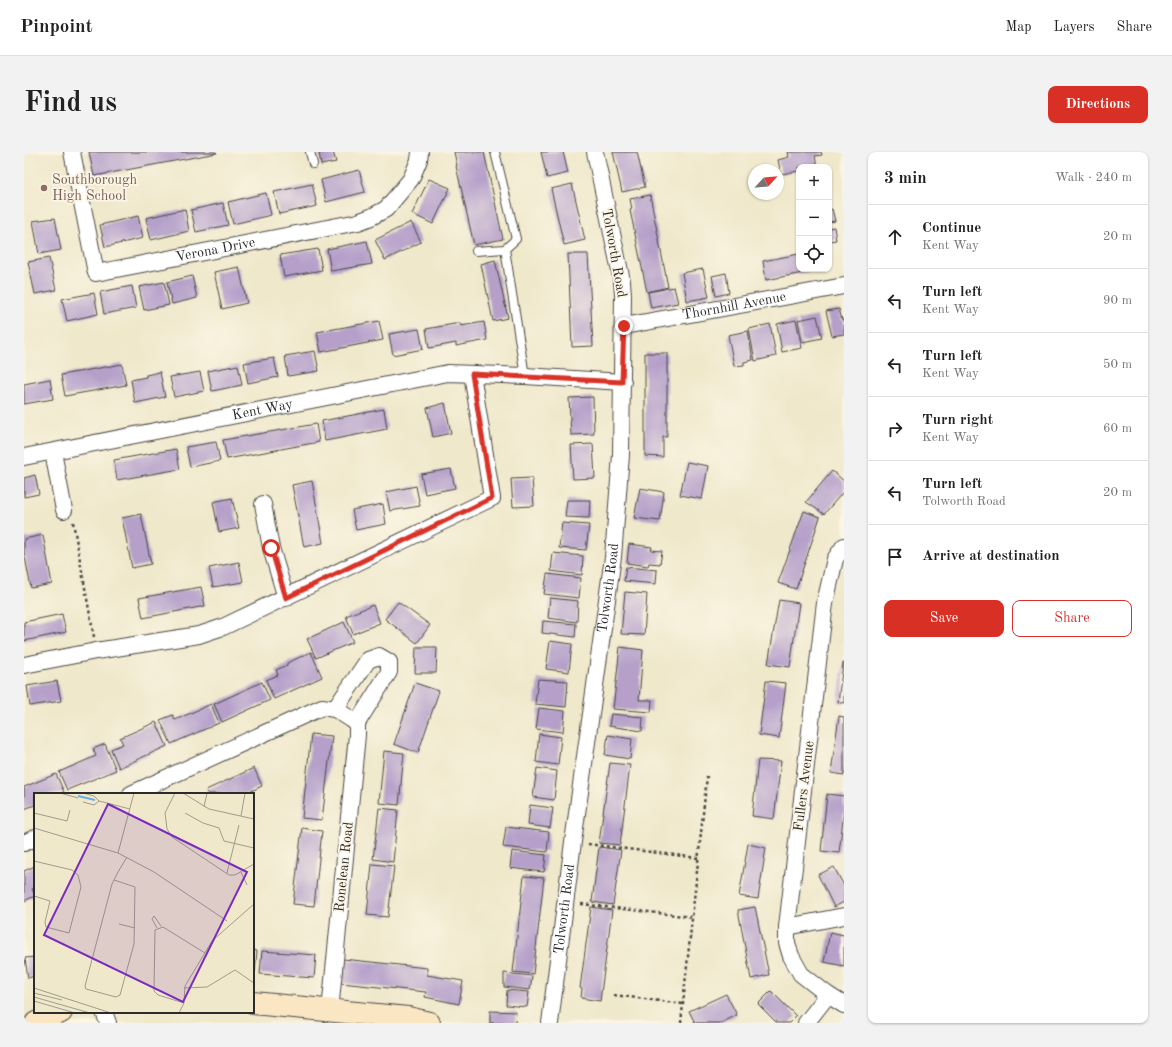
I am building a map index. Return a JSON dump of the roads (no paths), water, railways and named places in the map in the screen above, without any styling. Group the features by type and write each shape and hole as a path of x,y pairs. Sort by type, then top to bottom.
{"street":[{"name":"Verona Drive","path":"72,152 96,273 358,222 386,209 411,180 419,160 420,152"},
{"name":"Tolworth Road","path":"550,1023 573,842 613,557 621,455 624,326 622,281 595,152"},
{"name":"Thornhill Avenue","path":"624,326 844,286"},
{"name":"Kent Way","path":"24,457 448,373 622,382"},
{"path":"24,665 96,651 199,635 223,627 492,498 472,374"},
{"path":"53,452 64,510"},
{"path":"263,504 271,548 286,598"},
{"name":"Fullers Avenue","path":"844,546 835,559 825,604 787,927 787,943 789,950 801,974 828,995 844,1004"},
{"path":"133,793 322,707 335,709 357,723 389,672 389,662 379,656 368,660 335,709"},
{"name":"Ronelean Road","path":"330,1011 357,736 357,723"},
{"path":"24,843 34,838"},
{"path":"787,927 844,916"},
{"path":"806,1023 828,995"},
{"path":"254,1003 408,1018 430,1023"},
{"path":"36,1023 59,1013"},
{"path":"104,1013 108,1023"}],"lane":[{"path":"310,152 313,164"},
{"path":"476,251 505,249 516,239 495,152"},
{"path":"505,249 525,376"}],"place":[{"name":"Southborough High School","path":"44,188"}]}
